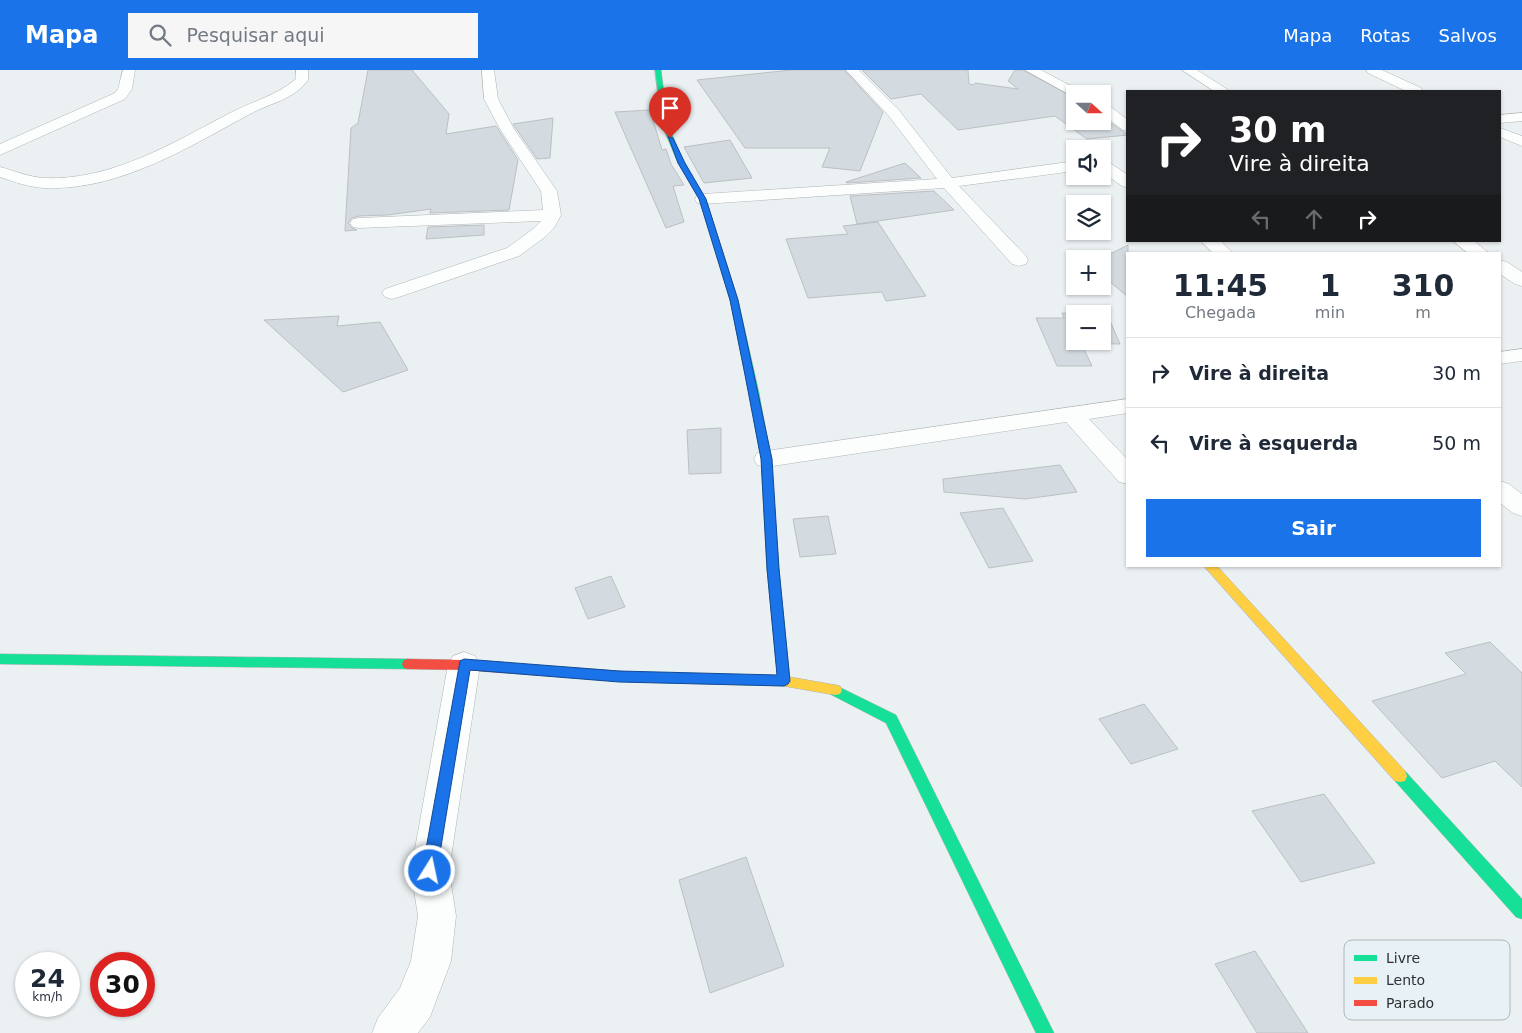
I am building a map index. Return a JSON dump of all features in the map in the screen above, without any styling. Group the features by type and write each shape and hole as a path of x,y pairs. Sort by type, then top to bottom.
{"street":[{"path":"0,150 120,96 125,89 130,70"},
{"path":"0,172 43,183 60,183 117,172 142,164 252,107 291,91 302,80 302,70"},
{"path":"392,293 513,252 539,233 548,224 552,215 548,192 507,130 491,99 488,70"},
{"path":"658,70 665,125 681,163 703,199 734,300 766,459 773,569 784,681"},
{"path":"852,70 893,112 948,183 1019,260"},
{"path":"1031,70 1066,88"},
{"path":"1188,70 1221,90"},
{"path":"1372,70 1414,90"},
{"path":"1111,114 1126,125"},
{"path":"1501,119 1522,117"},
{"path":"1501,132 1522,142"},
{"path":"1111,161 1119,160"},
{"path":"703,199 948,183 1066,167"},
{"path":"1111,170 1126,181"},
{"path":"359,223 552,215"},
{"path":"1211,242 1223,252"},
{"path":"1463,242 1478,252"},
{"path":"1501,267 1522,280"},
{"path":"1501,358 1522,356"},
{"path":"766,459 1126,406"},
{"path":"1071,414 1126,474"},
{"path":"1501,491 1522,507"},
{"path":"1211,567 1522,911"},
{"path":"0,659 464,665 619,677 784,681 838,690 890,719 1045,1033"},
{"path":"393,1033 415,1002 431,961 437,916 430,871 464,665"}],"building":[{"path":"368,70 412,70 449,114 446,134 496,126 518,160 509,210 430,213 431,209 388,215 359,216 352,218 348,223 357,230 345,231 351,128 358,123"},
{"path":"791,70 844,70 883,112 860,171 822,167 830,148 745,148 697,80"},
{"path":"862,70 968,70 969,84 973,85 975,83 1018,89 1008,81 1015,70 1023,70 1066,93 1066,124 1055,116 958,130 921,94 891,99"},
{"path":"650,110 662,150 666,149 671,164 684,185 673,186 684,222 666,228 615,112"},
{"path":"553,118 550,158 537,159 513,124"},
{"path":"1111,123 1126,134 1126,135 1087,139 1074,130 1111,130"},
{"path":"730,140 752,178 704,183 684,147"},
{"path":"905,163 921,178 846,182"},
{"path":"934,191 954,210 857,224 850,196"},
{"path":"878,222 926,296 886,301 882,292 808,298 786,239 848,234 843,226"},
{"path":"484,225 484,235 426,239 428,227"},
{"path":"1128,245 1128,252 1126,252 1126,295 1111,283 1111,254"},
{"path":"1062,313 1066,313 1066,350 1084,350 1092,366 1057,366 1036,318 1064,318"},
{"path":"339,316 337,326 380,322 408,370 343,392 264,320"},
{"path":"1111,323 1120,344 1111,344"},
{"path":"721,428 721,473 689,474 687,430"},
{"path":"1060,465 1077,492 1025,499 944,492 943,479"},
{"path":"1003,508 1033,561 989,568 960,513"},
{"path":"828,516 836,554 800,557 793,519"},
{"path":"611,576 625,607 588,619 575,588"},
{"path":"1490,642 1522,673 1522,787 1495,761 1442,778 1372,701 1466,674 1445,653"},
{"path":"1144,704 1178,749 1131,764 1099,719"},
{"path":"1324,794 1375,863 1301,882 1252,811"},
{"path":"746,857 784,966 710,993 679,880"},
{"path":"1255,951 1308,1033 1257,1033 1215,964"}],"traffic: fast":[{"path":"658,70 665,125 681,163 703,199 734,300 754,393 766,459 773,569 784,681"},
{"path":"0,659 408,664"},
{"path":"835,690 891,719 1045,1033"},
{"path":"1400,776 1522,911"}],"traffic: slow":[{"path":"1211,567 1400,776"},
{"path":"632,677 784,681 835,690"}],"traffic: jam":[{"path":"408,664 464,665 632,677"}],"route":[{"path":"430,871 464,665 619,677 784,681 773,569 766,459 750,375 734,300 703,199 681,163 670,138"}]}
